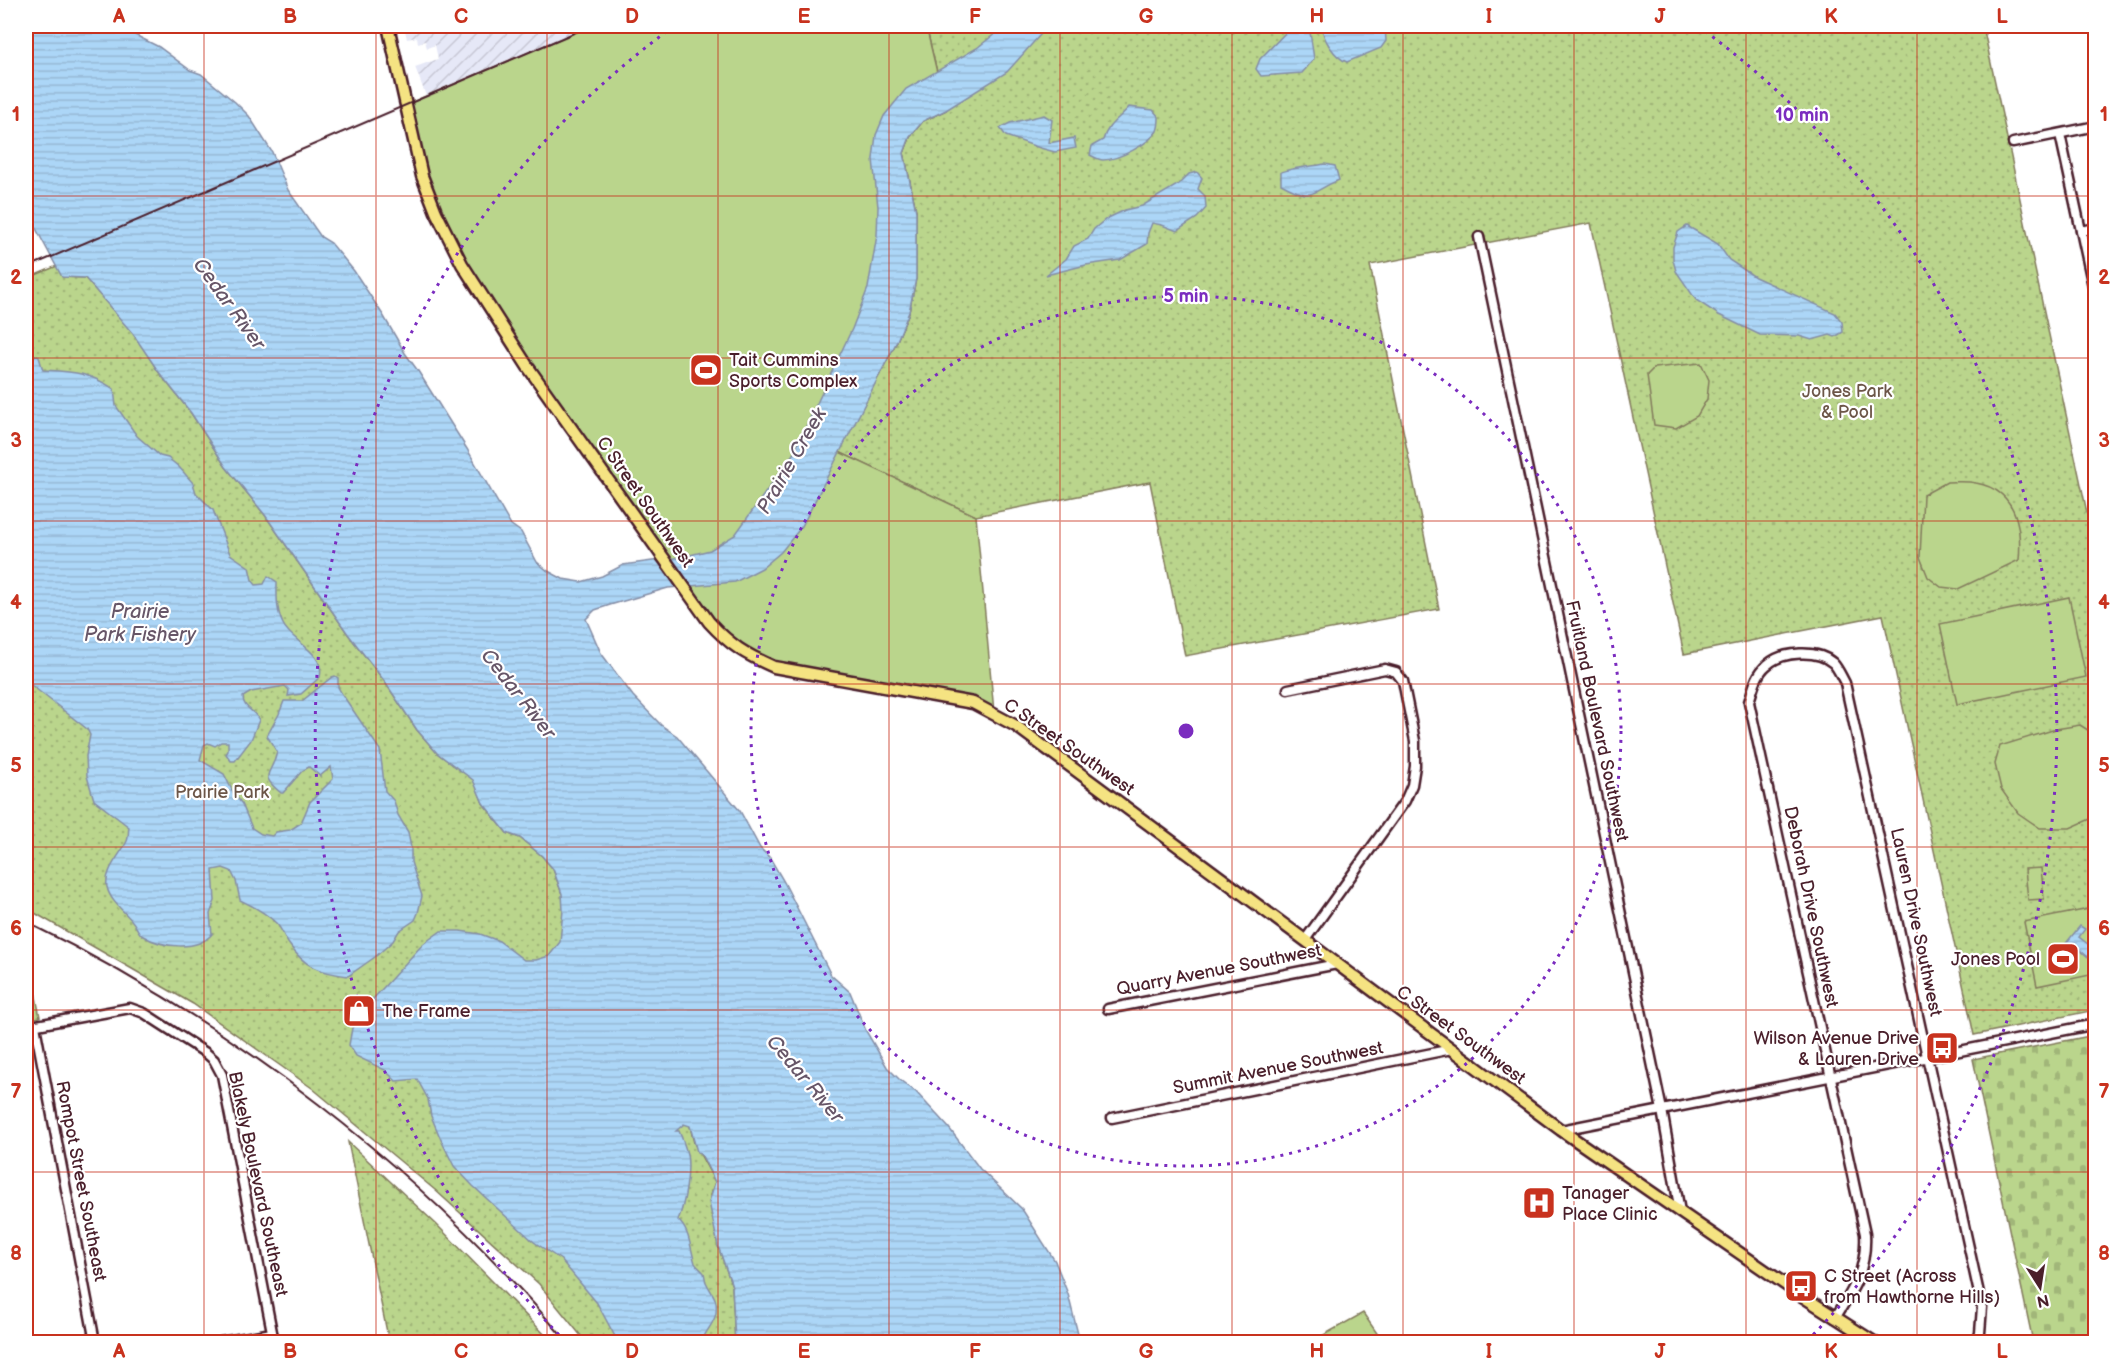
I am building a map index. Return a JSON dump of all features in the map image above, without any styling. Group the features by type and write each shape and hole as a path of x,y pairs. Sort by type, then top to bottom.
{"main road":[{"name":"C Street Southwest","path":"388,26 422,176 436,212 462,264 528,367 710,622 726,641 774,668 973,703 994,712 1030,736 1561,1130 1835,1318 1874,1342"}],"street":[{"path":"2013,143 2096,126"},
{"path":"2060,134 2096,300"},
{"path":"2081,231 2096,228"},
{"name":"Fruitland Boulevard Southwest","path":"1479,237 1662,1110 1680,1212"},
{"name":"Lauren Drive Southwest","path":"1788,655 1809,653 1832,661 1845,683 1929,1057 1982,1307 1977,1342"},
{"name":"Deborah Drive Southwest","path":"1788,655 1776,658 1766,666 1755,682 1749,702 1863,1224 1865,1245 1863,1265 1856,1285 1835,1318"},
{"path":"1288,689 1385,669 1396,672 1403,681 1415,741 1412,785 1405,801 1305,940"},
{"name":"Quarry Avenue Southwest","path":"1108,1009 1337,964"},
{"name":"Blakely Boulevard Southeast","path":"30,1026 130,1008 144,1012 214,1060 222,1075 274,1342"},
{"path":"1561,1130 2096,1024"},
{"name":"Rompot Street Southeast","path":"30,1026 95,1342"},
{"name":"Summit Avenue Southwest","path":"1112,1118 1452,1049"},
{"path":"221,1342 272,1333"}],"shaded area":[{"path":"404,26 589,26 426,96 415,67 438,59 435,45 427,48 425,41 418,43 417,37 407,39"}],"green space":[{"name":"Tait Cummins Sports Complex","path":"590,26 926,26 946,110 923,121 910,137 904,153 916,211 916,279 909,312 896,343 839,452 976,516 994,712 774,667 726,641 528,367 446,233 405,105"},
{"name":"Jones Park & Pool","path":"926,26 1983,26 2095,550 2095,1010 1974,1035 1883,615 1684,654 1591,223 1370,265 1439,609 1185,656 1150,482 976,516 839,452 896,343 909,312 916,211 904,153 910,137 923,121 946,110"},
{"name":"Prairie Park","path":"57,266 63,277 85,278 134,334 158,371 191,413 226,467 265,515 417,730 437,753 474,780 483,803 507,833 520,838 542,856 553,869 562,894 690,1126 694,1143 715,1182 710,1195 718,1246 732,1286 735,1342 586,1342 539,1284 435,1190 312,1088 193,1004 26,908 26,279"},
{"path":"1701,363 1709,380 1707,399 1697,416 1676,428 1654,425 1647,375 1654,368"},
{"path":"1947,482 1976,483 2000,493 2014,511 2019,535 2019,560 1958,589 1941,587 1928,577 1920,557 1923,495"},
{"path":"2069,597 2086,677 1957,704 1940,624"},
{"path":"2080,725 2091,732 2095,748 2095,817 2070,828 2040,828 2018,813 2001,789 1995,764 2000,746 2056,729"},
{"path":"2041,868 2044,899 2028,900 2025,869"},
{"name":"Jones Pool","path":"2094,908 2095,974 2037,986 2024,922"},
{"path":"26,946 40,1017 26,1020"},
{"path":"2095,1035 2095,1342 2033,1342 1973,1059"},
{"path":"348,1142 436,1224 552,1342 389,1342"},
{"path":"1363,1313 1383,1342 1311,1342"}],"water":[{"path":"26,26 109,26 129,32 159,47 190,70 201,74 249,116 272,152 288,190 321,237 331,243 354,271 467,449 510,524 521,532 537,562 563,579 581,582 602,576 623,565 682,557 710,550 735,535 793,454 852,329 868,288 877,235 878,207 873,159 876,135 884,116 906,89 977,48 1005,26 1048,26 1007,72 946,110 923,121 910,137 904,153 916,211 916,279 909,312 896,343 802,526 781,552 762,568 735,582 668,588 595,610 586,619 601,653 633,696 661,725 677,736 740,811 760,848 770,858 784,882 831,975 850,992 866,1031 887,1067 916,1092 949,1128 980,1169 1022,1209 1055,1261 1068,1294 1080,1342 735,1342 732,1286 718,1246 709,1202 715,1182 702,1156 697,1152 690,1126 684,1124 676,1131 679,1131 681,1136 688,1161 683,1205 678,1220 687,1234 695,1263 704,1273 715,1300 715,1317 702,1342 618,1342 597,1303 561,1260 534,1242 454,1166 431,1116 428,1099 417,1079 396,1081 385,1070 356,1056 349,1045 352,1028 363,1010 423,944 441,931 460,931 480,934 499,941 524,960 536,960 549,956 560,942 562,894 553,869 542,856 520,838 507,833 483,803 473,780 437,753 417,730 385,682 348,634 265,515 226,467 191,413 133,334 85,278 62,277 26,210"},
{"path":"1322,26 1385,26 1386,41 1381,48 1347,62 1342,60 1330,47"},
{"path":"1304,28 1310,32 1314,59 1302,73 1261,76 1256,69 1260,59 1289,29"},
{"path":"1129,107 1153,110 1159,117 1158,129 1153,136 1140,146 1117,157 1101,160 1090,155 1092,146 1103,140 1111,126"},
{"path":"1044,115 1052,120 1049,143 1074,138 1076,148 1055,152 1006,136 1000,128 1010,123"},
{"path":"1325,164 1335,166 1339,180 1312,194 1300,193 1281,184 1281,172"},
{"path":"1197,172 1202,178 1198,189 1205,196 1206,208 1197,218 1177,231 1152,223 1147,244 1120,260 1086,265 1046,275 1066,259 1074,246 1088,239 1094,229 1106,219 1125,210 1142,206 1179,184 1189,174"},
{"path":"1687,226 1718,244 1729,260 1755,277 1835,313 1842,322 1843,332 1835,337 1830,335 1812,340 1799,336 1760,335 1719,315 1696,300 1676,271 1673,260 1673,247 1678,232"},
{"name":"Prairie Park Fishery","path":"26,351 39,357 43,370 80,374 96,379 114,389 116,406 137,436 160,456 168,458 179,467 193,483 196,493 213,510 230,554 249,567 252,580 256,585 264,584 268,576 277,582 278,609 283,624 318,661 320,677 301,694 288,696 289,690 285,686 251,692 243,697 247,707 259,720 251,740 235,761 231,761 226,754 228,742 221,742 215,746 208,743 204,745 200,760 224,774 242,804 252,828 261,834 272,836 276,832 290,830 301,823 310,802 333,779 331,767 320,776 309,767 302,771 283,793 270,782 268,774 277,752 267,736 284,701 302,701 335,676 338,678 338,687 342,694 380,750 385,791 394,801 398,815 408,832 411,862 422,896 415,920 399,931 393,941 375,957 348,976 321,970 300,958 276,923 259,910 240,900 236,881 231,871 223,868 213,870 215,901 210,914 212,934 197,943 169,945 143,936 111,897 107,887 108,874 127,841 129,827 94,800 87,776 86,756 90,735 87,729 26,681"},
{"path":"2080,926 2085,929 2079,937 2094,949 2088,957 2073,944 2070,947 2071,960 2067,964 2060,964 2055,958 2056,950 2063,947"}],"railway":[{"path":"26,268 590,26"},
{"path":"26,922 177,1005 249,1053 319,1104 386,1159 449,1217 510,1278 567,1342"}],"place":[{"name":"Tait Cummins Sports Complex","path":"706,370"},
{"name":"Jones Pool","path":"2063,959"},
{"name":"The Frame","path":"359,1011"},
{"name":"Wilson Avenue Drive & Lauren Drive","path":"1942,1048"},
{"name":"Tanager Place Clinic","path":"1539,1203"},
{"name":"C Street (Across from Hawthorne Hills)","path":"1801,1286"}],"water label":[{"name":"Cedar River","path":"229,304"},
{"name":"Prairie Creek","path":"792,461"},
{"name":"Cedar River","path":"518,694"},
{"name":"Cedar River","path":"805,1079"}]}
